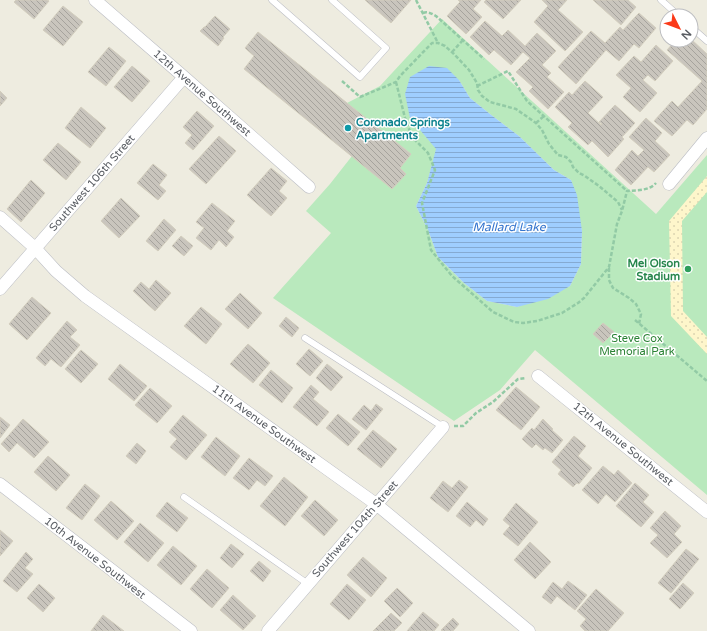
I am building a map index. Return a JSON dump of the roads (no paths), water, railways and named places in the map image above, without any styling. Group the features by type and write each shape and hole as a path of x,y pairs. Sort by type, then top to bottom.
{"street":[{"name":"12th Avenue Southwest","path":"95,0 310,187"},
{"name":"Southwest 106th Street","path":"0,289 184,77"},
{"path":"663,182 707,138"},
{"name":"11th Avenue Southwest","path":"0,217 35,248 56,271 85,296 376,504 530,631"},
{"name":"12th Avenue Southwest","path":"538,376 707,512"},
{"name":"Southwest 104th Street","path":"268,631 443,427"},
{"name":"10th Avenue Southwest","path":"0,484 191,631"}],"lane":[{"path":"272,0 360,77 386,48 332,0"},
{"path":"661,0 670,8"},
{"path":"699,34 707,42"},
{"path":"305,338 443,427"},
{"path":"184,497 308,584"}],"water":[{"name":"Mallard Lake","path":"429,66 447,68 459,80 470,98 519,136 554,170 571,180 577,195 582,231 581,264 570,286 548,299 517,307 487,301 464,283 438,257 428,230 416,206 427,183 436,149 410,118 405,94 410,77"}],"place":[{"name":"Coronado Springs Apartments","path":"348,128"},
{"name":"Mel Olson Stadium","path":"688,269"}],"park label":[{"name":"Steve Cox Memorial Park","path":"637,344"}]}
